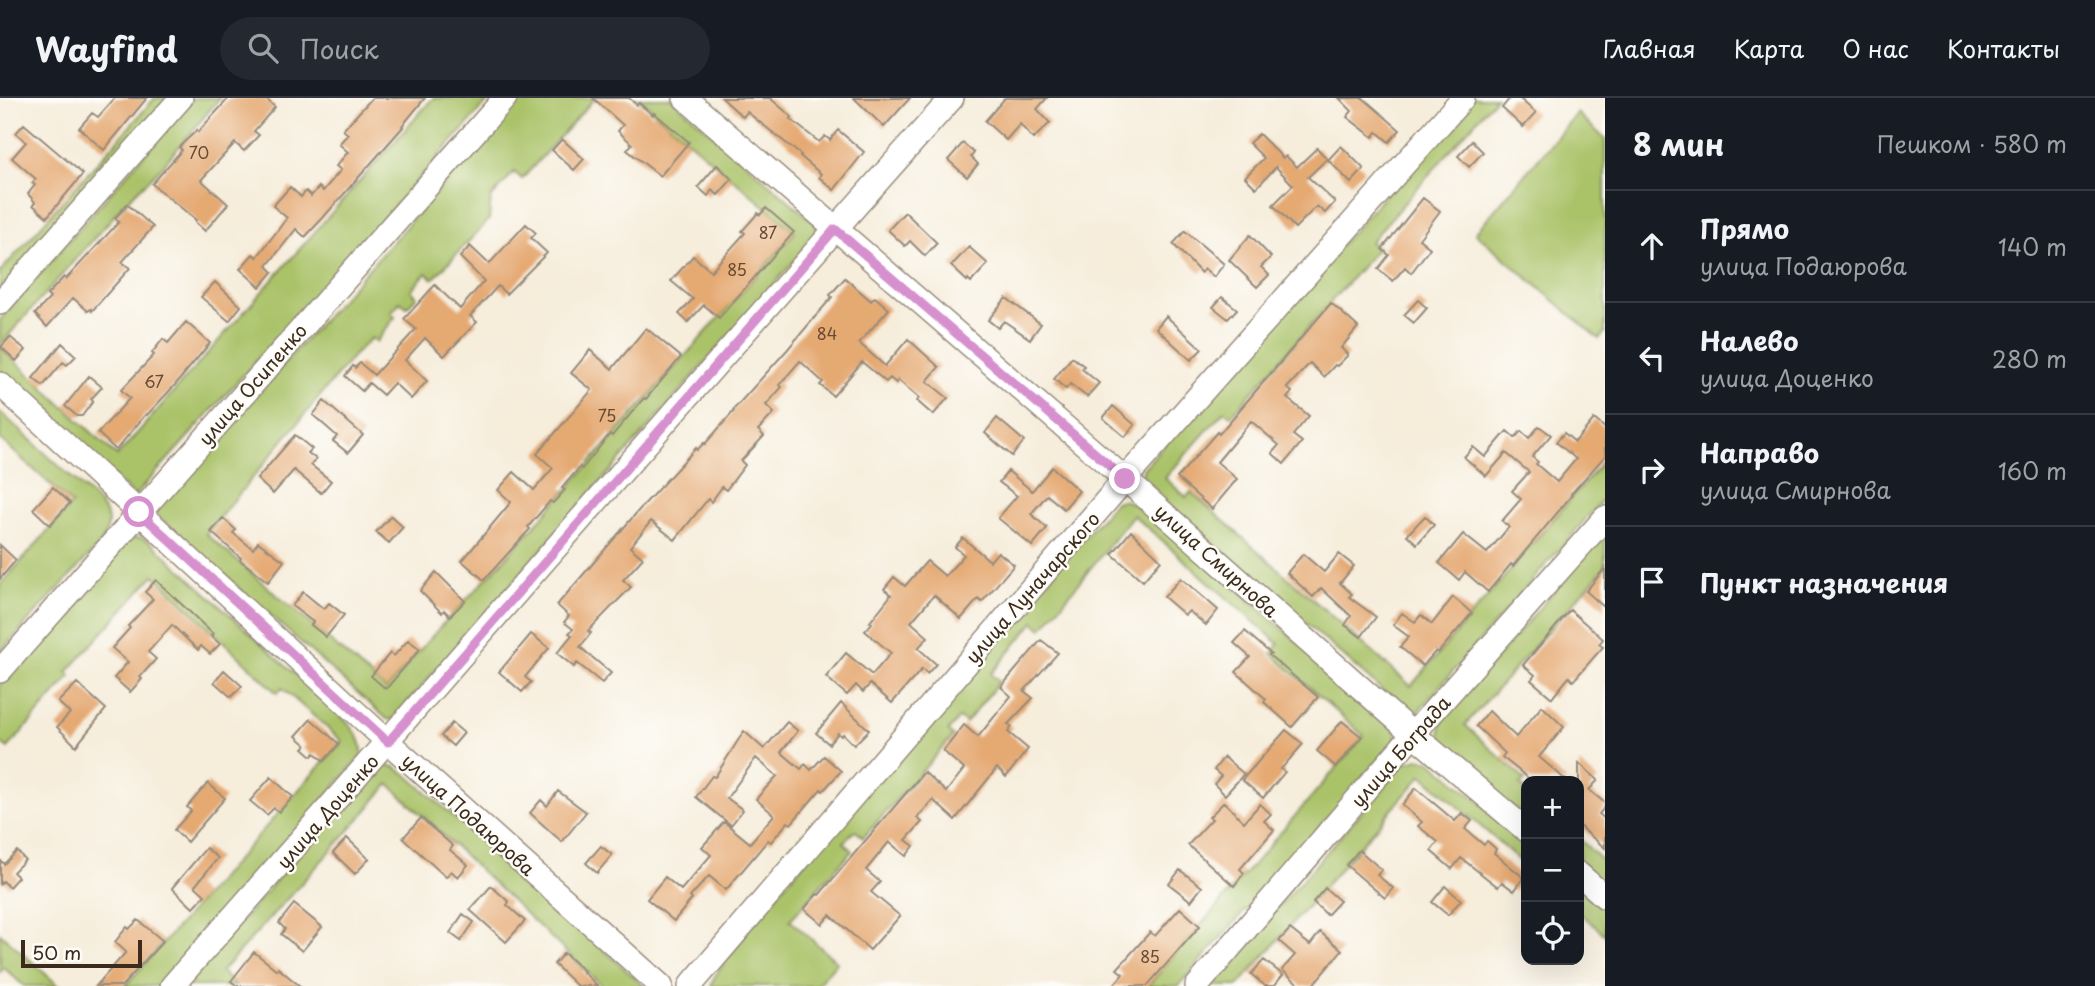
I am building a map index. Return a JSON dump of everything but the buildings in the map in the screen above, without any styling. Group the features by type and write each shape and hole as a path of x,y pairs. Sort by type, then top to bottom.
{"street":[{"path":"0,303 181,98"},
{"name":"улица Осипенко","path":"0,671 505,98"},
{"name":"улица Смирнова","path":"685,98 1521,826"},
{"name":"улица Доценко","path":"172,986 952,98"},
{"name":"улица Луначарского","path":"690,986 1125,479 1463,98"},
{"name":"улица Подаюрова","path":"0,384 388,742 661,986"},
{"name":"улица Бограда","path":"1196,986 1413,734 1605,518"},
{"path":"1584,878 1605,897"}],"green space":[{"path":"155,98 170,98 0,292 0,272"},
{"path":"193,98 220,98 161,168 127,201 0,345 0,320"},
{"path":"433,98 491,98 135,496 0,375 0,347 117,456"},
{"path":"520,98 595,98 522,179 514,172 491,198 489,220 433,279 426,273 411,290 417,297 407,307 400,302 391,313 395,317 376,342 371,338 353,356 206,534 386,689 795,232 638,98 671,98 816,224 818,234 392,720 387,719 158,516 157,511 159,505"},
{"path":"1471,98 1496,98 1370,242 1378,248 1231,416 1224,411 1165,478 1186,497 1191,492 1411,686 1605,459 1605,497 1415,715 1409,714 1147,487 1142,478 1143,469"},
{"path":"1577,113 1605,139 1605,332 1599,339 1475,233"},
{"path":"0,412 95,499 107,515 108,525 100,544 0,652 0,585 72,504 0,439"},
{"path":"1122,500 1132,503 1227,580 1394,727 1395,742 1178,986 1148,986 1364,736 1272,654 1279,644 1133,515 1042,629 1034,622 991,674 999,682 966,723 959,718 948,731 953,736 863,838 855,830 844,842 852,851 790,920 837,962 816,986 711,986 715,976 754,921 1115,502"},
{"path":"1605,532 1605,567 1465,725 1521,776 1521,815 1447,750 1440,731 1444,719"},
{"path":"131,538 143,538 153,544 347,722 358,737 362,750 362,755 161,986 125,986 342,741 282,688 277,693 154,575 67,672 71,676 8,748 0,742 0,676"},
{"path":"1418,759 1431,761 1521,838 1521,862 1422,775 1238,986 1209,986 1405,763"},
{"path":"385,765 395,767 407,775 644,986 602,986 389,784 221,972 236,986 185,986 373,769"},
{"path":"1584,844 1605,863 1605,888 1584,869"},
{"path":"1584,889 1605,907 1605,935 1584,916"},
{"path":"0,933 59,986 24,986 4,968 0,972"}],"route":[{"path":"139,512 388,742 835,229 1125,479"}]}
